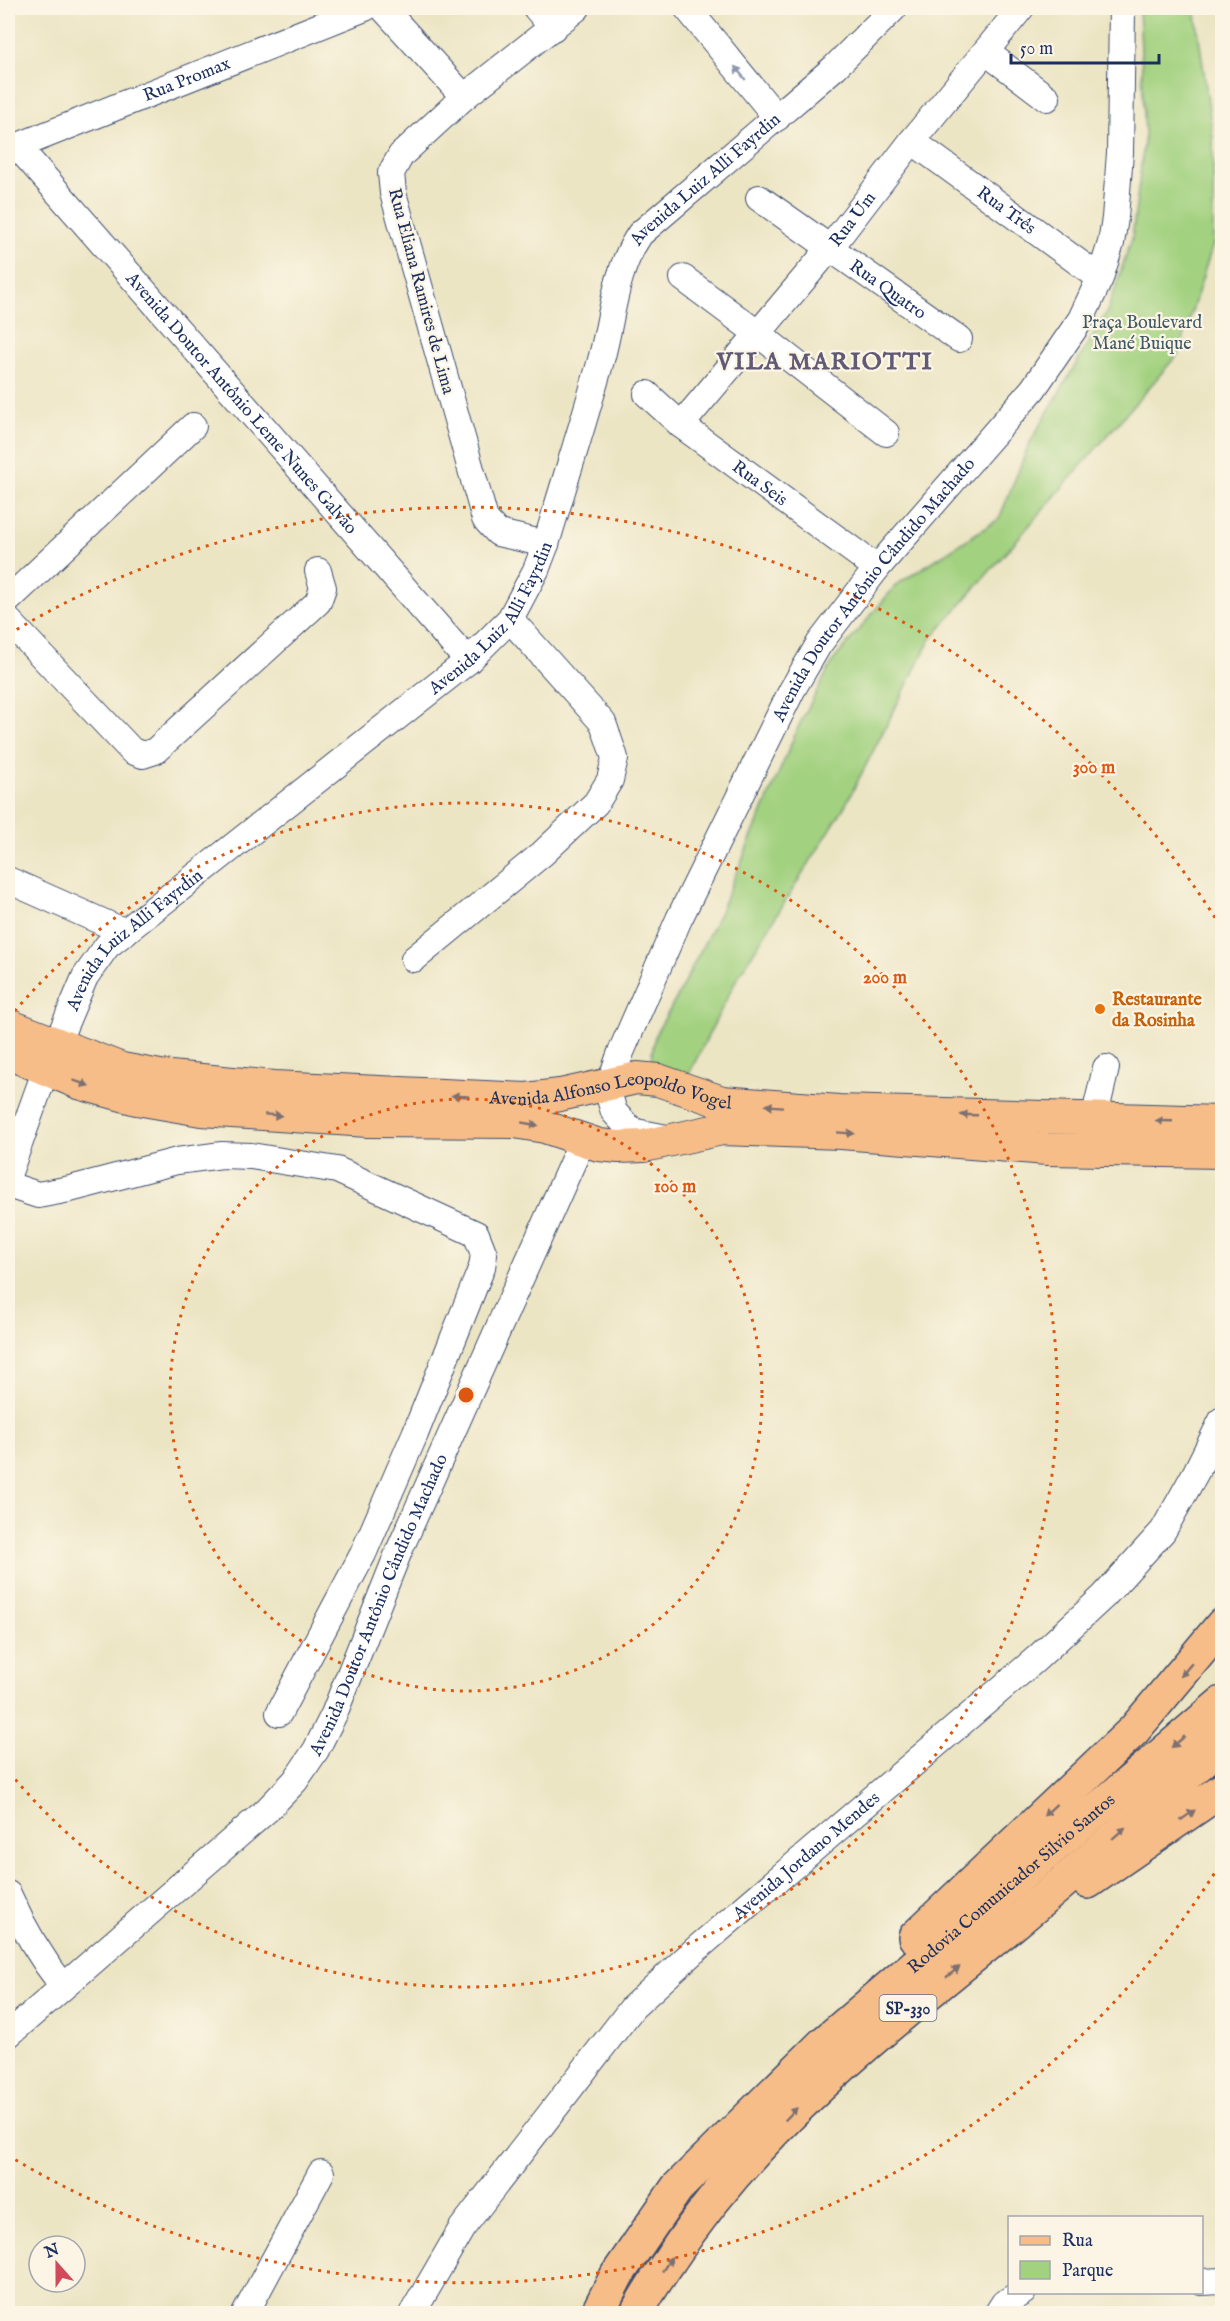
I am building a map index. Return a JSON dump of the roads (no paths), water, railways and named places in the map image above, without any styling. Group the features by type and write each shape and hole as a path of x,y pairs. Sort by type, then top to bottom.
{"highway":[{"path":"677,2188 724,2127 819,2025 1134,1730 1222,1625"},
{"name":"Rodovia Comunicador Silvio Santos","path":"597,2313 617,2275 677,2188 824,2043 1222,1703"},
{"name":"Rodovia Comunicador Silvio Santos","path":"636,2313 689,2231 746,2160 818,2086 916,2001 1014,1924 1222,1744"},
{"path":"1014,1924 1072,1892 1222,1790"}],"main road":[{"name":"Avenida Alfonso Leopoldo Vogel","path":"8,1025 52,1057 79,1083 137,1099 201,1110 368,1121 515,1122 545,1127 599,1145 619,1147 644,1146 722,1129 841,1133 1047,1149 1222,1152"},
{"name":"Avenida Alfonso Leopoldo Vogel","path":"8,1053 52,1057 159,1076 274,1087 526,1099 560,1095 637,1078 657,1080 722,1102 839,1111 1222,1122"}],"street":[{"name":"Rua Promax","path":"13,148 365,8"},
{"path":"383,8 464,97"},
{"path":"536,8 553,28"},
{"name":"Rua Eliana Ramires de Lima","path":"546,544 498,533 485,519 393,193 391,173 401,154 464,97 577,8"},
{"path":"687,8 777,118"},
{"name":"Avenida Luiz Alli Fayrdin","path":"8,1175 85,977 107,946 468,661 510,619 536,570 546,544 584,422 621,271 628,252 640,234 835,67 894,8"},
{"name":"Rua Um","path":"681,425 830,248 912,141 1021,8"},
{"name":"Avenida Doutor Antônio Cândido Machado","path":"674,1139 636,1131 627,1126 614,1112 609,1095 610,1083 621,1052 679,919 792,690 819,644 877,568 1033,389 1081,319 1100,278 1112,243 1120,153 1122,8"},
{"path":"986,52 1047,98"},
{"name":"Rua Três","path":"912,141 1100,278"},
{"name":"Avenida Doutor Antônio Leme Nunes Galvão","path":"13,148 468,661"},
{"name":"Rua Quatro","path":"759,198 959,339"},
{"path":"683,278 758,333 886,434"},
{"name":"Rua Seis","path":"647,394 681,425 877,568"},
{"path":"8,600 193,426"},
{"path":"8,620 132,752 143,755 155,751 318,602 323,588 318,571"},
{"path":"414,959 542,854 596,803 610,780 615,758 603,723 510,619"},
{"path":"8,880 125,932"},
{"path":"1095,1119 1106,1068"},
{"name":"Avenida Doutor Antônio Cândido Machado","path":"63,1986 267,1810 295,1781 316,1750 334,1714 399,1551 582,1140"},
{"path":"8,1185 38,1195 177,1161 222,1155 251,1156 336,1170 476,1234 484,1254 482,1267 415,1434 363,1554 279,1713"},
{"name":"Avenida Jordano Mendes","path":"412,2313 462,2228 633,2007 694,1951 1036,1659 1104,1596 1163,1531 1196,1473 1222,1420"},
{"path":"8,1894 22,1926 63,1986 8,2035"},
{"path":"245,2313 321,2173"},
{"path":"1203,2282 1222,2281"},
{"path":"997,2313 1004,2303 1020,2294"}],"place":[{"name":"Restaurante da Rosinha","path":"1100,1009"}],"district":[{"name":"VILA MARIOTTI","path":"825,361"}],"park label":[{"name":"Praça Boulevard Mané Buique","path":"1142,332"}]}
